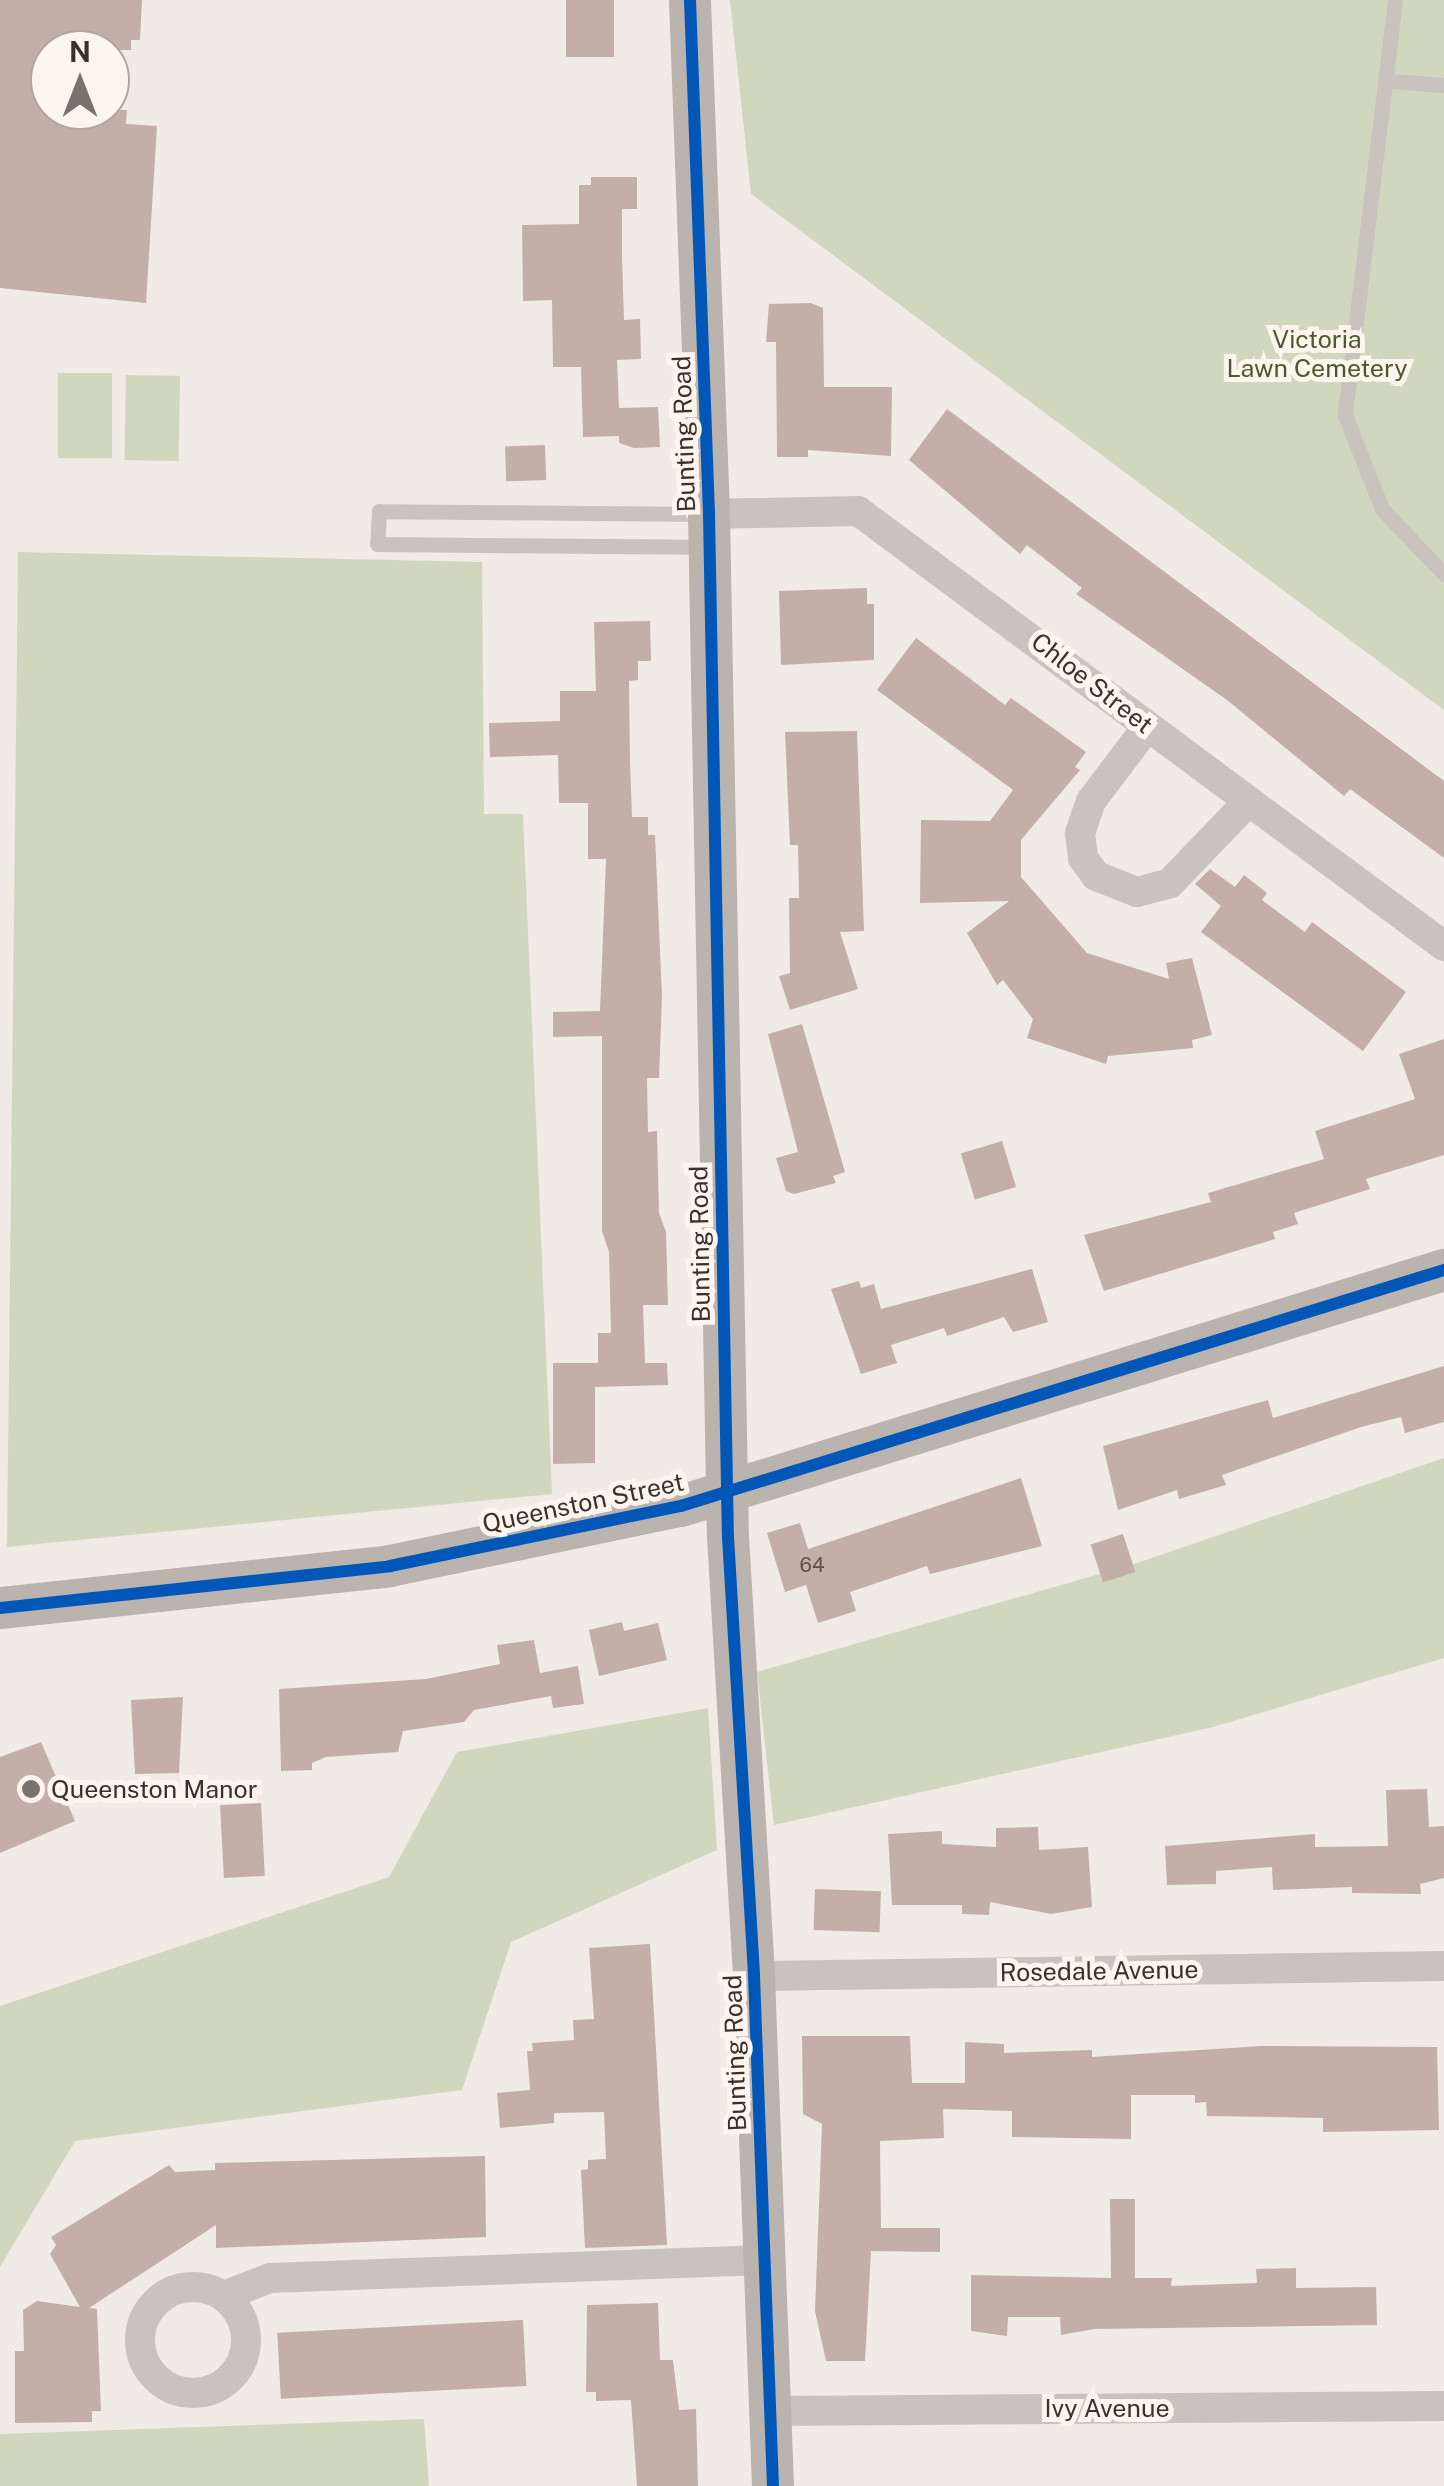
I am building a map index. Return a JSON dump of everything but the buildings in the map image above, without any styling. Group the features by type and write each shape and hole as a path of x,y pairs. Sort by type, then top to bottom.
{"main road":[{"name":"Bunting Road","path":"690,0 709,531 727,1495 754,1976 773,2486"},
{"name":"Queenston Street","path":"0,1608 390,1566 727,1495 1444,1270"}],"street":[{"name":"Chloe Street","path":"709,531 858,511 1246,803 1444,946"},
{"path":"1148,727 1091,801 1080,833 1083,858 1096,876 1137,892 1170,883 1246,803"},
{"name":"Rosedale Avenue","path":"754,1976 1444,1966"},
{"path":"224,2296 270,2278 766,2260"},
{"name":"Ivy Avenue","path":"770,2411 1444,2406"}],"lane":[{"path":"1395,0 1390,81 1344,415 1382,509 1444,574"},
{"path":"1390,81 1444,85"},
{"path":"379,511 709,531 377,544 379,511"}],"green space":[{"name":"Victoria Lawn Cemetery","path":"730,0 1444,0 1444,710 751,194"},
{"path":"58,373 112,373 112,458 58,458"},
{"path":"126,375 180,376 179,461 125,460"},
{"path":"18,552 482,562 484,814 523,814 552,1494 7,1547"},
{"path":"1444,1458 1444,1658 1213,1727 774,1825 757,1672 1131,1565"},
{"path":"708,1708 717,1850 511,1942 462,2090 75,2141 0,2267 0,2006 389,1877 457,1752"},
{"path":"424,2419 429,2486 0,2486 0,2434"}],"cycle path":[{"path":"690,0 709,514 728,1537 754,1976 773,2486"},
{"path":"0,1608 390,1566 681,1506 1444,1270"}],"place":[{"name":"Queenston Manor","path":"31,1789"}]}
